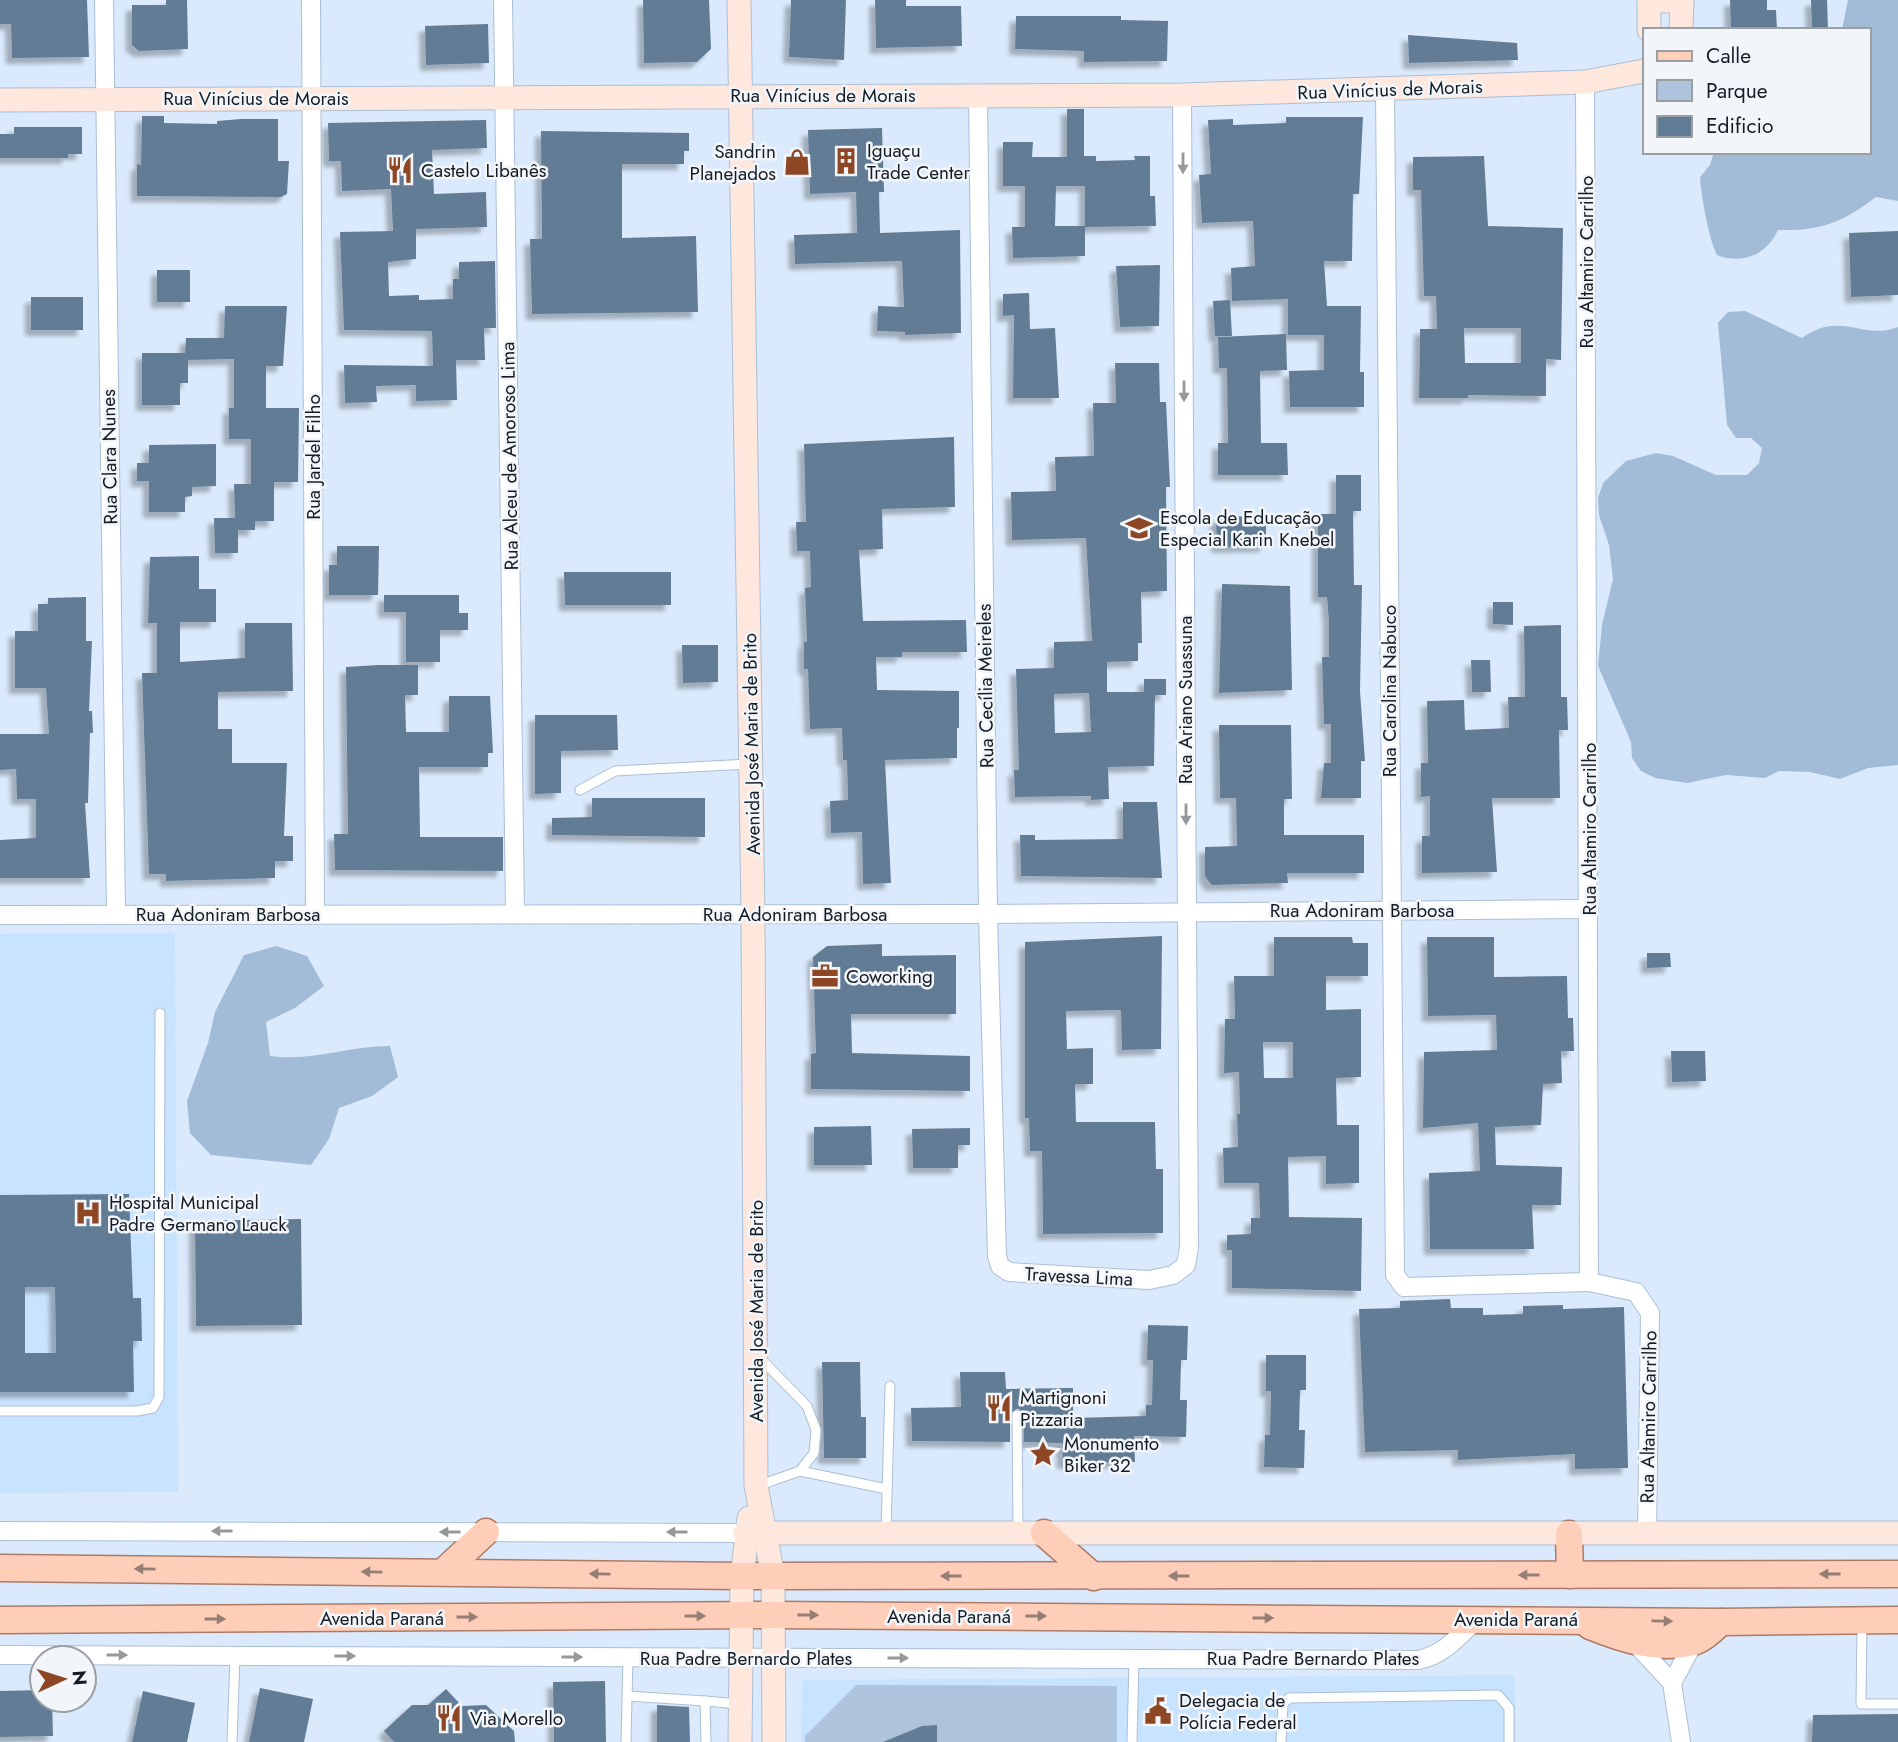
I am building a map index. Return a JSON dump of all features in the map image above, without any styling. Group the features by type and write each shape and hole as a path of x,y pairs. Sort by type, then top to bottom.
{"main road":[{"path":"443,1572 486,1532"},
{"path":"1044,1533 1094,1577"},
{"path":"1569,1534 1570,1575"},
{"name":"Avenida Paraná","path":"0,1568 741,1576 1898,1574"},
{"name":"Avenida Paraná","path":"0,1620 740,1615 1721,1622 1898,1620"},
{"path":"1576,1619 1635,1643 1694,1642 1721,1622"}],"street":[{"name":"Rua Clara Nunes","path":"104,0 116,914"},
{"name":"Rua Jardel Filho","path":"311,0 315,913"},
{"name":"Rua Alceu de Amoroso Lima","path":"503,0 515,913"},
{"name":"Avenida José Maria de Brito","path":"739,0 753,914 756,1353 756,1532 741,1576 740,1742"},
{"path":"1649,28 1649,1 1682,0 1681,28"},
{"name":"Rua Vinícius de Morais","path":"0,100 1182,95 1585,82 1643,71"},
{"name":"Rua Altamiro Carrilho","path":"1585,82 1589,1282 1636,1292 1650,1313 1647,1535"},
{"name":"Rua Carolina Nabuco","path":"1385,90 1395,1275 1404,1287 1589,1282"},
{"name":"Rua Cecília Meireles","path":"978,94 988,914 997,1256 1000,1266 1009,1272"},
{"name":"Rua Ariano Suassuna","path":"1149,1280 1173,1275 1185,1265 1189,1247 1182,95"},
{"name":"Rua Adoniram Barbosa","path":"0,915 988,914 1589,909"},
{"name":"Travessa Lima","path":"1009,1272 1149,1280"},
{"path":"0,1531 1647,1535 1898,1533"},
{"name":"Avenida José Maria de Brito","path":"756,1532 773,1575 774,1742"},
{"name":"Rua Padre Bernardo Plates","path":"0,1655 1418,1660 1433,1657 1445,1650 1477,1619"},
{"path":"1672,1683 1694,1642"},
{"path":"1635,1643 1672,1683 1681,1742"}],"lane":[{"path":"580,790 615,771 751,764"},
{"path":"0,1411 137,1411 153,1408 159,1397 160,1013"},
{"path":"756,1353 807,1406 816,1430 814,1453 800,1471 756,1488"},
{"path":"886,1532 890,1387"},
{"path":"1017,1415 1018,1532"},
{"path":"800,1471 887,1489"},
{"path":"1861,1620 1861,1704 1898,1704"},
{"path":"232,1742 235,1656"},
{"path":"626,1742 628,1657"},
{"path":"1132,1742 1134,1659"},
{"path":"1281,1742 1283,1704 1289,1698 1498,1695 1509,1708 1509,1742"},
{"path":"627,1696 740,1704"},
{"path":"705,1701 706,1742"}],"shaded area":[{"path":"1848,0 1898,0 1898,201 1876,197 1830,224 1807,229 1778,230 1767,246 1753,256 1736,259 1717,255 1706,217 1700,177 1710,165 1713,154 1870,154 1870,28 1842,28"},
{"path":"1745,311 1802,338 1829,326 1874,331 1898,327 1898,765 1868,768 1840,779 1810,772 1779,771 1765,778 1726,775 1687,783 1655,778 1641,771 1632,758 1631,742 1598,666 1602,625 1613,579 1609,545 1599,515 1598,498 1603,483 1626,461 1656,453 1673,456 1716,475 1747,475 1759,463 1762,448 1751,438 1736,438 1727,425 1718,323 1728,312"},
{"name":"Hospital Municipal Padre Germano Lauck","path":"175,933 178,1492 0,1493 0,934"},
{"path":"276,946 307,956 324,986 295,1008 266,1022 270,1056 300,1057 390,1046 398,1077 372,1096 339,1108 329,1139 311,1165 211,1155 190,1133 187,1101 208,1043 215,1012 244,955"},
{"name":"Delegacia de Polícia Federal","path":"1515,1675 1516,1742 801,1742 802,1680"}],"green space":[{"path":"856,1685 1117,1686 1117,1742 805,1742 805,1736"}],"building":[{"path":"0,0 87,0 89,57 12,58 11,24 0,24"},
{"path":"166,0 187,0 188,49 139,51 132,45 132,5 166,5"},
{"path":"643,0 709,0 711,49 697,62 644,63"},
{"path":"791,0 846,0 844,60 789,57"},
{"path":"875,0 906,0 906,6 961,6 962,46 876,48"},
{"path":"1730,0 1767,0 1767,10 1776,10 1777,28 1731,28"},
{"path":"1811,0 1827,0 1828,28 1812,28"},
{"path":"1016,16 1121,16 1121,20 1168,21 1167,61 1084,62 1084,51 1015,49"},
{"path":"488,24 489,63 426,65 425,26"},
{"path":"1408,35 1517,43 1518,60 1409,63"},
{"path":"1067,109 1084,109 1084,156 1096,156 1096,161 1135,160 1134,156 1150,156 1150,196 1155,196 1156,226 1085,227 1085,256 1013,258 1012,227 1025,227 1025,186 1003,186 1003,142 1033,142 1032,157 1067,157","holes":["1056,186 1085,186 1085,226 1055,226"]},
{"path":"142,116 164,116 164,123 217,124 217,121 241,119 278,119 278,161 289,161 287,194 281,197 137,196"},
{"path":"1286,117 1363,117 1359,194 1353,194 1352,261 1324,261 1327,306 1361,306 1360,372 1364,372 1364,407 1290,407 1289,371 1324,370 1324,335 1288,335 1288,299 1232,301 1231,268 1255,266 1253,221 1202,223 1199,175 1211,174 1208,120 1233,119 1233,125 1286,123"},
{"path":"486,120 487,148 432,150 434,194 486,192 487,227 416,229 416,259 388,262 389,296 419,295 419,300 453,299 453,279 459,279 459,262 495,261 496,328 484,328 485,360 456,360 457,400 416,401 416,385 376,386 377,402 345,403 344,365 433,366 432,331 344,330 340,232 393,231 391,189 342,191 341,161 329,161 328,123"},
{"path":"14,127 82,127 82,154 68,154 68,158 0,158 0,134 14,134"},
{"path":"882,128 884,192 879,192 880,233 960,230 961,333 905,335 905,332 877,331 878,306 904,307 902,261 795,264 794,235 857,233 856,192 810,194 808,130"},
{"path":"541,131 689,133 689,151 684,151 684,164 622,164 622,238 696,236 698,312 532,314 530,239 542,239"},
{"path":"1484,156 1488,226 1563,228 1561,360 1546,359 1546,396 1468,395 1468,398 1419,398 1420,329 1437,329 1436,296 1424,296 1421,190 1413,190 1413,157","holes":["1464,328 1521,328 1521,363 1465,363"]},
{"path":"1898,231 1898,295 1851,297 1849,233"},
{"path":"1160,265 1159,326 1120,327 1116,266"},
{"path":"157,270 190,270 190,302 157,302"},
{"path":"1029,293 1030,329 1055,328 1059,398 1013,398 1014,315 1003,316 1003,294"},
{"path":"31,297 83,297 83,330 31,330"},
{"path":"1230,300 1232,336 1215,336 1213,301"},
{"path":"225,306 287,306 283,366 266,366 266,408 299,408 298,482 274,482 274,521 255,521 255,530 238,530 238,553 215,553 214,518 235,518 234,484 251,484 251,439 229,439 229,408 234,408 234,359 188,360 188,383 180,383 180,405 142,405 142,353 185,353 186,338 224,338"},
{"path":"1286,334 1287,370 1260,371 1261,443 1287,443 1288,475 1218,475 1218,443 1228,443 1227,368 1219,368 1218,337"},
{"path":"1115,363 1159,363 1160,402 1166,402 1170,487 1166,487 1167,591 1141,592 1142,643 1138,643 1138,661 1107,662 1107,692 1144,692 1144,679 1166,679 1166,695 1155,695 1154,766 1108,767 1109,799 1091,800 1091,796 1015,797 1014,770 1019,770 1016,669 1054,668 1054,642 1092,641 1086,538 1012,540 1011,492 1056,491 1055,457 1094,456 1093,403 1116,403","holes":["1089,693 1091,732 1055,733 1054,694"]},
{"path":"954,437 955,507 882,509 883,549 859,550 863,621 966,620 967,652 902,652 902,657 876,657 877,690 959,691 959,728 957,758 885,760 891,883 863,884 862,832 831,833 830,801 848,800 847,760 843,760 842,728 810,729 808,669 804,669 804,642 807,642 805,588 811,587 810,551 797,551 796,522 806,522 804,444"},
{"path":"216,444 216,486 192,487 192,496 185,497 185,512 149,512 149,481 137,481 137,463 149,463 149,445"},
{"path":"1336,475 1361,475 1361,511 1353,511 1354,585 1362,585 1360,691 1365,761 1361,761 1361,798 1321,798 1324,763 1331,763 1331,724 1324,724 1322,657 1329,657 1329,622 1327,597 1318,597 1318,514 1336,514"},
{"path":"1266,516 1266,546 1217,547 1216,517"},
{"path":"337,546 379,546 378,595 329,595 329,565 337,565"},
{"path":"199,556 199,589 216,589 216,622 180,622 180,662 245,658 245,623 292,623 293,691 218,692 218,729 232,729 232,763 287,763 284,836 293,836 293,861 275,861 275,878 166,881 166,874 149,874 142,673 157,673 157,623 148,623 150,557"},
{"path":"564,572 671,572 671,605 565,605"},
{"path":"1222,584 1290,586 1292,690 1219,693"},
{"path":"384,595 459,595 459,613 468,613 468,630 440,630 440,662 406,662 406,612 384,612"},
{"path":"86,597 86,641 92,641 89,711 92,711 93,733 90,733 88,803 85,803 90,878 0,878 0,840 36,838 36,799 17,799 16,769 0,770 0,734 49,734 46,688 15,688 15,631 38,631 38,604 48,604 48,598"},
{"path":"1493,602 1513,602 1513,625 1493,624"},
{"path":"1561,625 1561,697 1567,697 1568,730 1559,730 1560,798 1492,798 1497,872 1422,873 1422,836 1430,836 1430,796 1421,797 1421,763 1428,763 1427,701 1464,700 1465,730 1509,728 1508,697 1525,697 1524,626"},
{"path":"682,645 718,645 718,682 683,683"},
{"path":"1471,660 1490,660 1491,692 1472,692"},
{"path":"418,665 418,695 405,695 406,732 449,732 449,696 490,696 493,753 488,753 488,767 419,767 420,837 503,837 503,871 335,870 334,834 348,834 346,667"},
{"path":"535,715 617,715 618,750 561,751 561,793 535,794"},
{"path":"1219,725 1291,725 1292,799 1284,799 1284,835 1364,835 1364,873 1287,873 1288,883 1212,885 1209,882 1205,876 1205,847 1237,846 1236,798 1220,798"},
{"path":"592,798 705,798 705,837 552,835 552,818 592,817"},
{"path":"1123,802 1157,802 1162,878 1021,876 1020,835 1035,835 1035,840 1123,839"},
{"path":"1162,936 1161,1049 1122,1050 1121,1010 1066,1011 1067,1049 1093,1048 1093,1084 1075,1084 1076,1122 1155,1122 1156,1169 1163,1169 1163,1233 1043,1234 1042,1151 1030,1151 1029,1118 1025,1118 1025,942"},
{"path":"1274,937 1352,937 1353,943 1368,943 1368,976 1326,976 1326,1010 1361,1009 1361,1077 1336,1078 1337,1125 1359,1125 1359,1183 1326,1184 1326,1156 1288,1157 1289,1217 1362,1218 1361,1291 1232,1288 1232,1250 1227,1250 1227,1235 1251,1234 1251,1218 1260,1218 1259,1183 1224,1183 1223,1148 1238,1147 1237,1114 1240,1114 1239,1072 1224,1073 1225,1019 1235,1019 1234,976 1274,976","holes":["1263,1042 1293,1042 1293,1078 1264,1078"]},
{"path":"1427,937 1494,937 1494,977 1567,976 1568,1018 1573,1018 1574,1051 1561,1051 1562,1083 1543,1084 1541,1125 1495,1127 1496,1165 1562,1167 1561,1205 1532,1205 1534,1249 1430,1249 1429,1173 1480,1171 1478,1123 1423,1128 1424,1052 1497,1050 1496,1015 1428,1016"},
{"path":"882,944 882,956 956,955 956,1014 851,1014 852,1053 970,1056 970,1091 811,1089 811,1054 816,1053 813,957 827,946"},
{"path":"1647,953 1670,953 1671,967 1647,968"},
{"path":"1671,1051 1705,1051 1706,1081 1672,1082"},
{"path":"871,1126 872,1165 814,1165 814,1127"},
{"path":"970,1128 970,1145 958,1145 958,1168 913,1168 912,1129"},
{"path":"129,1194 133,1298 141,1298 142,1341 133,1341 134,1392 0,1392 0,1195","holes":["25,1287 55,1287 56,1353 25,1353"]},
{"path":"301,1219 302,1325 196,1326 195,1221"},
{"path":"1450,1299 1451,1308 1483,1308 1483,1315 1523,1314 1523,1306 1563,1305 1563,1309 1624,1307 1628,1468 1575,1469 1575,1454 1458,1460 1458,1450 1365,1452 1359,1309 1400,1308 1400,1301"},
{"path":"1148,1325 1188,1326 1187,1360 1181,1360 1180,1400 1187,1400 1186,1437 1134,1436 1135,1462 1063,1463 1062,1443 1024,1442 1024,1414 1018,1408 1010,1414 1010,1442 912,1441 911,1408 961,1407 960,1372 1005,1372 1006,1389 1073,1388 1073,1418 1146,1416 1146,1405 1152,1405 1153,1360 1147,1360"},
{"path":"1266,1355 1306,1355 1306,1390 1300,1390 1299,1430 1305,1430 1304,1468 1264,1467 1265,1435 1270,1435 1271,1391 1266,1391"},
{"path":"822,1362 860,1362 861,1417 866,1417 866,1458 824,1458"},
{"path":"605,1681 606,1742 554,1742 553,1682"},
{"path":"260,1688 313,1699 304,1742 249,1742"},
{"name":"Via Morello","path":"446,1689 462,1706 486,1705 514,1731 515,1742 394,1742 384,1731 412,1705 428,1705"},
{"path":"28,1690 28,1714 52,1714 53,1736 0,1737 0,1691"},
{"path":"143,1691 195,1703 187,1742 132,1742"},
{"path":"657,1705 689,1707 690,1742 657,1742"},
{"path":"1898,1714 1898,1742 1812,1742 1813,1715"},
{"path":"937,1725 937,1742 883,1742 922,1726"}],"place":[{"name":"Iguaçu Trade Center","path":"846,161"},
{"name":"Sandrin Planejados","path":"797,162"},
{"name":"Castelo Libanês","path":"400,170"},
{"name":"Escola de Educação Especial Karin Knebel","path":"1139,528"},
{"name":"Coworking","path":"825,976"},
{"name":"Hospital Municipal Padre Germano Lauck","path":"88,1213"},
{"name":"Martignoni Pizzaria","path":"999,1408"},
{"name":"Monumento Biker 32","path":"1043,1454"},
{"name":"Delegacia de Polícia Federal","path":"1158,1711"},
{"name":"Via Morello","path":"449,1718"}]}
